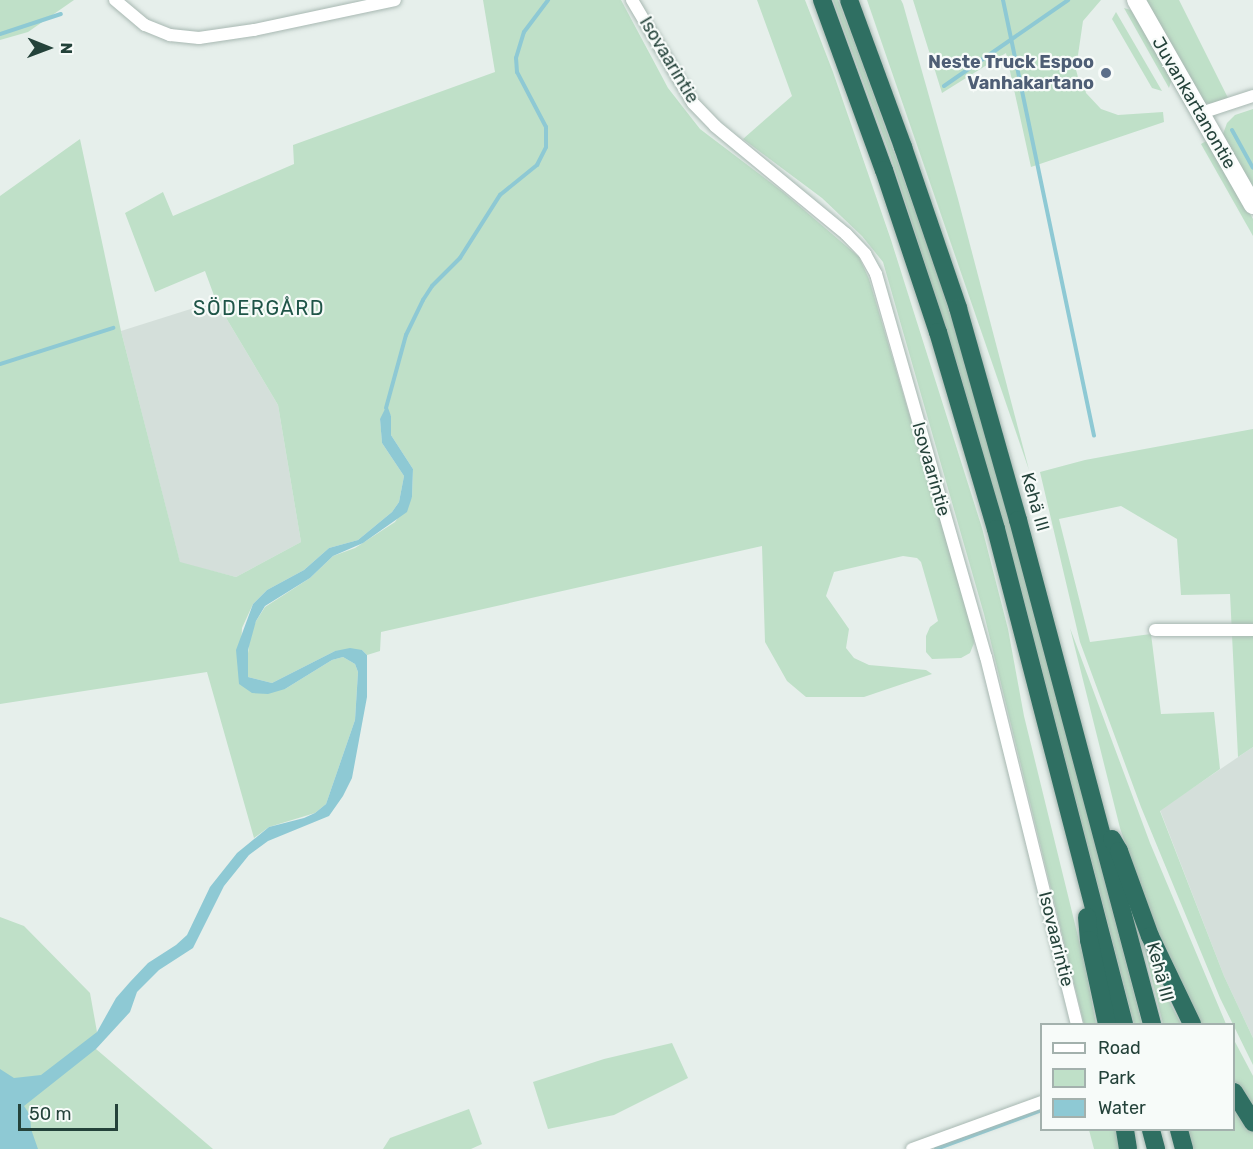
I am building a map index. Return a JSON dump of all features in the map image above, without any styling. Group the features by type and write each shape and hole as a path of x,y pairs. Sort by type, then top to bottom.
{"highway":[{"path":"822,0 884,170 938,332 996,529 1124,1023"},
{"name":"Kehä III","path":"849,0 903,147 958,308 1018,520 1152,1023"},
{"path":"1098,816 1119,851 1150,936 1192,1023"},
{"path":"1084,870 1089,940 1107,1023"},
{"path":"1235,1095 1253,1122"},
{"path":"1125,1131 1128,1149"},
{"path":"1151,1131 1156,1149"},
{"path":"1179,1131 1184,1149"}],"main road":[{"name":"Juvankartanontie","path":"1136,0 1253,205"}],"street":[{"path":"115,0 146,25 170,34 199,38 254,30 395,0"},
{"name":"Isovaarintie","path":"632,0 693,103 715,126 846,234 865,254 876,274 986,657 1077,1023"},
{"path":"1201,113 1253,96"},
{"path":"1155,630 1253,630"},
{"path":"912,1149 1040,1102"}],"shaded area":[{"path":"216,301 278,405 301,542 236,577 180,563 121,331"},
{"path":"1253,747 1253,1038 1224,976 1160,810"}],"green space":[{"path":"0,0 74,0 28,32 0,40"},
{"path":"483,0 621,0 668,88 700,129 783,192 859,257 869,279 973,629 974,643 970,653 961,658 932,659 926,652 926,636 930,627 938,621 921,562 917,558 903,556 834,572 826,596 849,629 846,648 854,658 869,665 926,670 932,674 864,697 806,697 787,681 765,642 762,546 381,632 380,651 367,655 362,650 335,651 272,683 248,677 246,671 250,636 265,607 310,578 333,556 355,548 395,522 412,497 413,469 391,435 391,415 380,419 382,443 404,476 399,502 392,512 358,540 329,548 304,570 267,590 253,604 242,628 239,684 285,689 332,660 343,657 355,664 358,672 355,720 326,804 315,813 269,827 254,838 207,672 0,704 0,196 80,139 121,331 180,562 236,577 301,542 278,405 216,301 205,271 155,292 125,213 163,192 173,216 294,164 293,145 495,72"},
{"path":"757,0 805,0 833,72 891,240 982,528 1008,629 1024,716 1085,965 1096,1023 1084,1023 984,614 883,262 862,236 822,198 743,139 792,96"},
{"path":"833,0 838,0 857,49 933,261 967,367 997,469 1142,1023 1134,1023 1020,585 959,370 890,154"},
{"path":"867,0 901,0 903,4 958,199 1029,470"},
{"path":"913,0 1101,0 1083,21 1078,55 1081,64 1075,66 1079,81 1083,80 1086,93 1101,109 1118,115 1163,112 1164,122 1031,167 1006,53 942,93"},
{"path":"1145,0 1179,0 1229,100 1213,105 1204,102"},
{"path":"1124,8 1134,11 1172,79 1169,88"},
{"path":"1116,12 1162,91 1152,88 1112,19"},
{"path":"1253,109 1253,188 1223,134 1227,123 1235,115"},
{"path":"1208,140 1253,219 1253,236 1201,144"},
{"path":"1253,429 1253,747 1238,757 1230,594 1181,595 1177,539 1121,506 1059,519 1090,642 1151,634 1161,714 1214,712 1220,769 1160,811 1224,976 1253,1038 1253,1065 1235,1028 1235,1023 1232,1023 1220,998 1141,807 1080,642 1040,472 1085,460"},
{"path":"1070,628 1150,843 1226,1023 1200,1023 1169,960 1141,891 1120,828"},
{"path":"0,917 24,926 90,993 97,1032 96,1049 213,1149 0,1149"},
{"path":"1143,943 1158,980 1180,1023 1163,1023"},
{"path":"1235,1042 1253,1076 1253,1109 1235,1082"},
{"path":"672,1043 688,1078 614,1115 548,1129 533,1082 604,1059"},
{"path":"1235,1104 1253,1131 1253,1149 1193,1149 1188,1131 1235,1131"},
{"path":"469,1109 482,1144 471,1149 383,1149 390,1138"},
{"path":"1089,1131 1116,1131 1120,1149 1094,1149"}],"water":[{"path":"387,405 391,416 391,435 413,469 412,497 407,512 363,543 333,556 310,578 265,606 256,621 248,650 248,677 272,683 335,651 350,648 362,650 367,655 367,697 352,778 343,796 329,816 268,841 249,855 224,886 193,948 159,970 137,992 130,1012 96,1049 24,1106 30,1115 31,1129 38,1149 0,1149 0,1069 14,1078 41,1075 97,1032 116,998 130,982 148,963 187,935 210,887 237,853 269,827 304,818 326,804 355,720 358,672 355,664 343,657 332,660 285,689 268,694 252,693 239,684 236,650 253,604 267,590 304,570 329,548 358,540 392,512 399,502 404,476 382,443 380,419"}],"waterway":[{"path":"386,408 406,335 423,300 432,286 460,258 500,195 537,165 546,147 546,127 517,72 516,58 524,32 548,0"},
{"path":"1003,0 1094,436"},
{"path":"944,86 1068,0"},
{"path":"0,34 61,14"},
{"path":"1232,130 1253,168"},
{"path":"0,364 113,328"},
{"path":"936,1149 1040,1111"}],"place":[{"name":"Neste Truck Espoo Vanhakartano","path":"1106,73"}],"district":[{"name":"SÖDERGÅRD","path":"259,308"}]}
